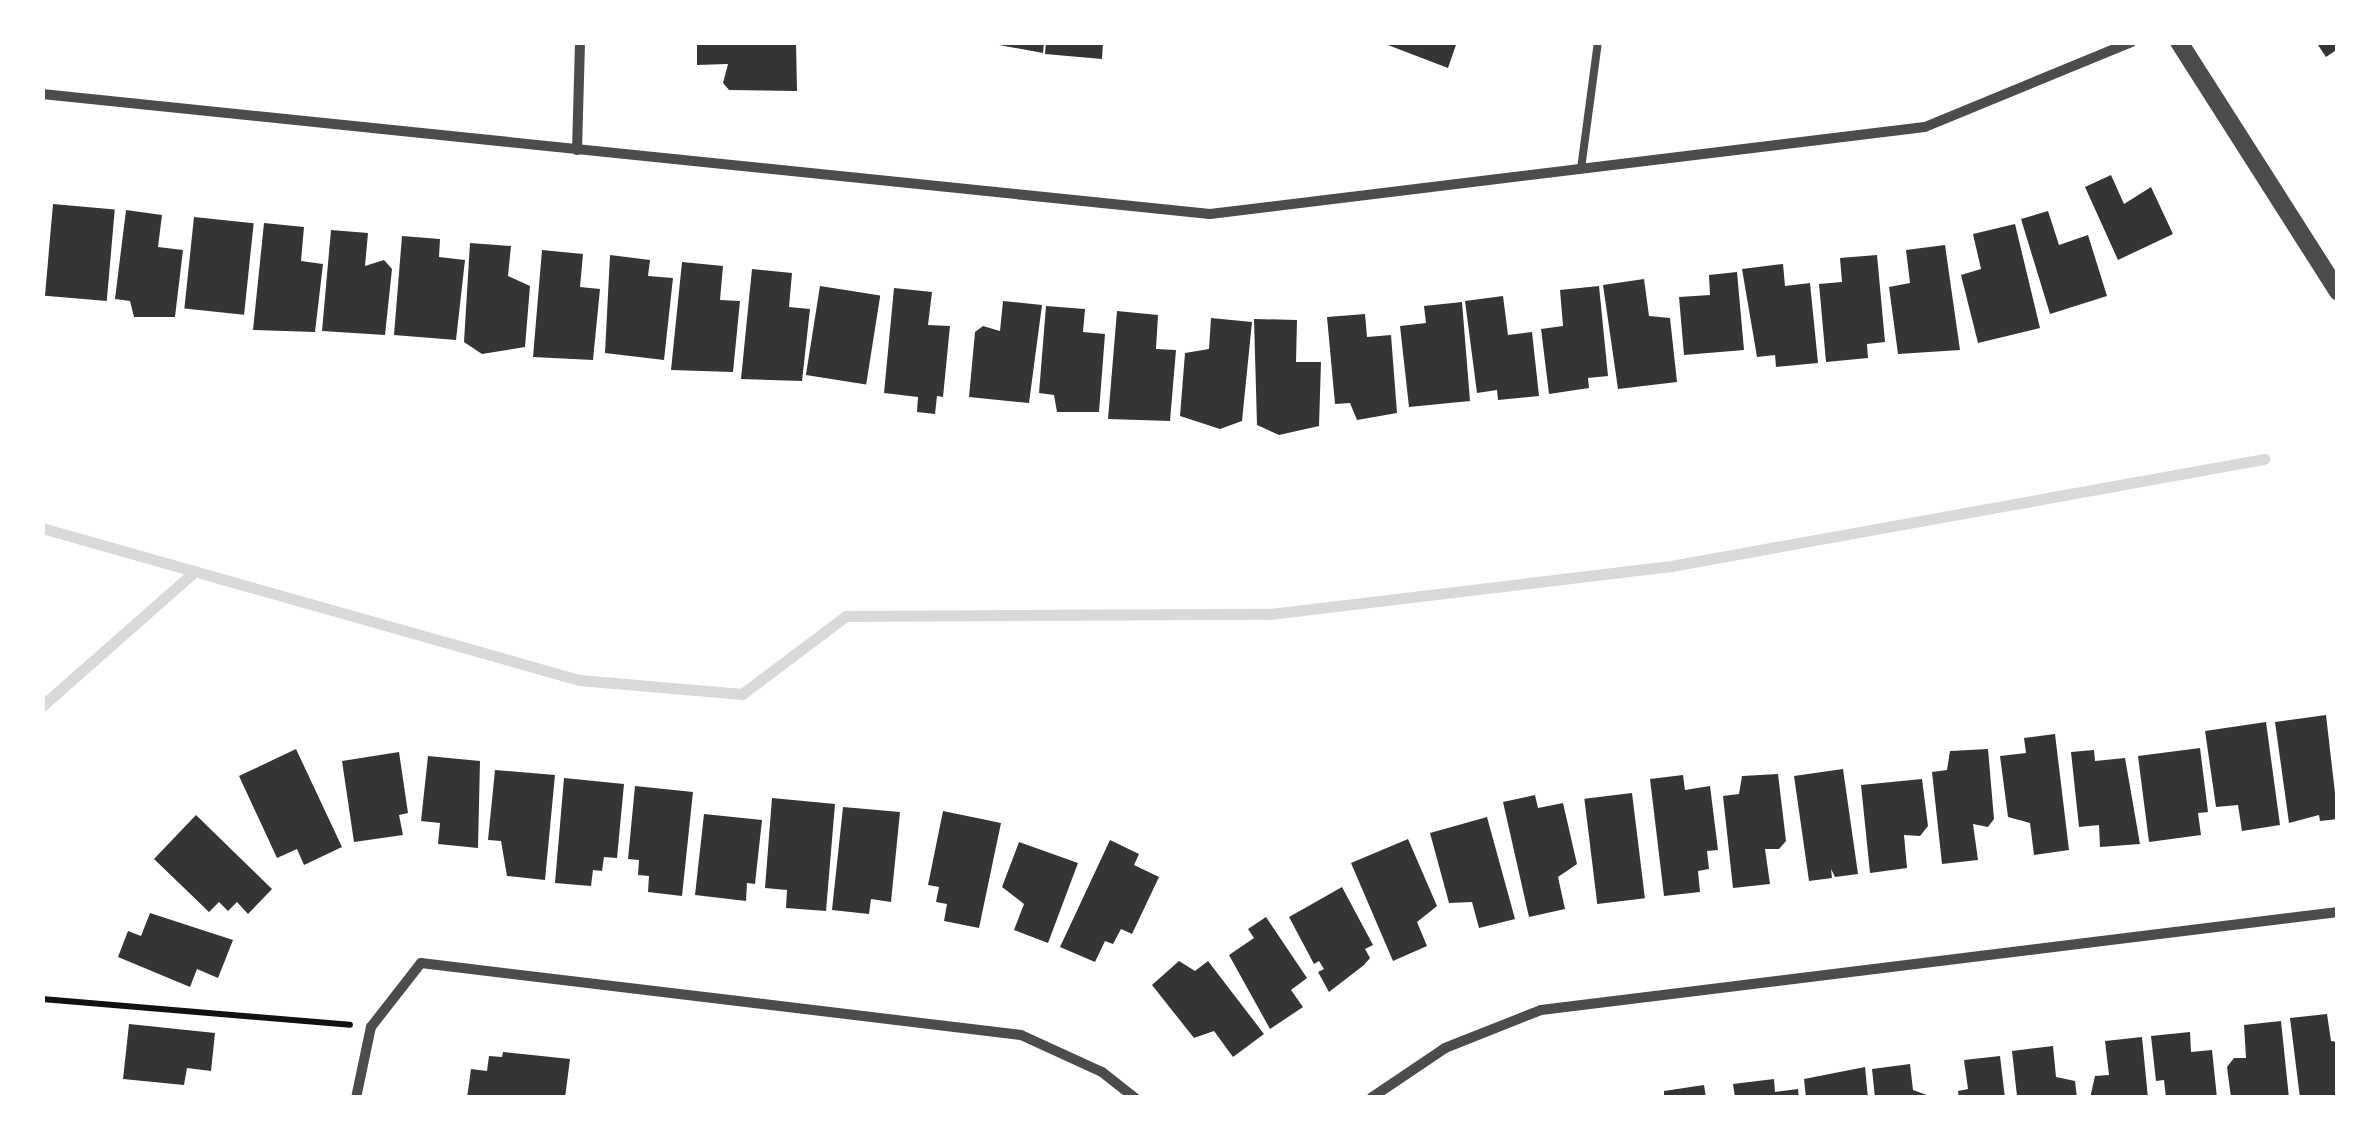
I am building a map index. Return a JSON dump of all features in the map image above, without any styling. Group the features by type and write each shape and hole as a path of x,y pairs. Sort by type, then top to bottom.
{"street":[{"path":"576,150 580,42"},
{"path":"42,94 1210,214 1925,126 2131,42"},
{"path":"2179,42 2338,292"},
{"path":"1371,1098 1444,1048 1541,1010 2338,912"},
{"path":"356,1098 371,1027 421,963 1021,1035 1102,1072 1135,1098"}],"lane":[{"path":"1580,169 1598,42"}],"path":[{"path":"42,999 371,1027"}],"building":[{"path":"697,42 796,42 797,91 729,90 723,83 728,64 697,65"},
{"path":"983,42 1044,42 1043,53"},
{"path":"1046,42 1103,42 1102,59 1045,54"},
{"path":"1380,42 1457,42 1448,68"},
{"path":"2316,42 2338,42 2338,49 2326,57"},
{"path":"2111,175 2124,204 2151,187 2173,234 2118,260 2085,187"},
{"path":"53,204 115,209 107,301 45,296"},
{"path":"126,210 162,215 158,247 183,250 175,317 134,317 130,301 115,299"},
{"path":"2048,211 2059,245 2088,235 2107,296 2050,314 2021,219"},
{"path":"194,217 254,223 244,315 184,308"},
{"path":"264,223 304,227 301,261 323,264 315,332 253,330"},
{"path":"2015,224 2040,328 1978,343 1961,275 1981,269 1973,234"},
{"path":"331,230 368,233 365,266 384,260 392,269 385,335 322,331"},
{"path":"402,236 440,239 439,257 465,260 456,340 394,335"},
{"path":"470,243 511,246 508,276 530,286 525,347 482,354 464,342"},
{"path":"1945,245 1960,350 1898,354 1889,287 1910,283 1906,250"},
{"path":"542,250 583,254 580,287 600,289 593,360 533,357"},
{"path":"610,255 650,260 648,276 673,278 664,360 605,353"},
{"path":"1877,255 1885,342 1867,344 1868,358 1826,362 1819,284 1842,282 1840,258"},
{"path":"682,262 723,266 720,300 740,301 733,372 671,370"},
{"path":"1783,264 1785,286 1810,283 1818,363 1776,367 1775,355 1757,357 1742,269"},
{"path":"752,269 792,273 789,307 810,309 802,381 741,379"},
{"path":"1737,272 1744,350 1684,355 1679,297 1710,295 1709,275"},
{"path":"1644,279 1649,316 1670,318 1677,382 1618,389 1603,285"},
{"path":"820,286 880,296 866,384 806,375"},
{"path":"1599,286 1608,376 1588,378 1589,388 1549,394 1541,329 1563,326 1560,290"},
{"path":"894,288 932,292 928,325 950,326 943,397 937,396 935,414 917,412 918,397 884,393"},
{"path":"1503,296 1508,335 1532,332 1539,396 1498,400 1497,390 1477,393 1465,301"},
{"path":"1003,301 1042,305 1029,403 969,397 975,332 983,326 1000,331"},
{"path":"1462,302 1470,401 1409,407 1400,326 1426,323 1424,306"},
{"path":"1046,306 1085,309 1083,332 1105,334 1099,412 1057,412 1054,395 1039,393"},
{"path":"1117,311 1158,315 1156,349 1176,350 1170,421 1108,419"},
{"path":"1365,314 1367,337 1391,335 1397,413 1357,420 1350,403 1335,404 1327,317"},
{"path":"1211,318 1252,322 1242,421 1220,429 1180,416 1185,353 1209,349"},
{"path":"1254,319 1297,320 1296,362 1321,362 1319,426 1279,435 1257,425"},
{"path":"2326,715 2338,819 2320,821 2319,815 2289,823 2275,722"},
{"path":"2266,722 2280,825 2242,831 2238,805 2216,807 2205,731"},
{"path":"2055,734 2069,850 2034,855 2030,823 2008,817 2000,756 2026,753 2024,738"},
{"path":"2200,748 2208,812 2198,813 2201,835 2149,842 2138,756"},
{"path":"296,749 342,847 304,865 297,849 277,858 239,776"},
{"path":"1988,749 1994,819 1988,827 1973,824 1978,860 1942,864 1932,772 1947,770 1950,751"},
{"path":"2094,750 2095,761 2125,758 2140,844 2100,847 2099,825 2079,827 2071,752"},
{"path":"399,752 408,813 399,815 403,835 354,842 342,761"},
{"path":"428,756 480,761 478,848 438,844 440,823 421,821"},
{"path":"1843,769 1858,874 1835,877 1831,869 1832,878 1809,881 1794,776"},
{"path":"495,770 555,775 545,880 507,876 501,841 488,840"},
{"path":"1778,774 1786,841 1779,849 1765,849 1770,884 1733,888 1723,796 1739,794 1742,776"},
{"path":"1683,775 1685,790 1710,786 1718,850 1707,851 1709,869 1698,871 1700,892 1664,896 1650,779"},
{"path":"564,778 624,784 617,858 604,857 602,871 593,870 591,886 555,883"},
{"path":"1922,779 1928,826 1920,836 1904,835 1907,868 1870,873 1861,785"},
{"path":"635,786 693,792 682,896 648,892 649,876 638,875 639,860 628,859"},
{"path":"1632,793 1645,898 1597,904 1584,799"},
{"path":"1535,795 1538,808 1563,803 1577,864 1558,877 1565,909 1529,917 1503,802"},
{"path":"772,798 835,804 826,911 786,908 787,890 765,888"},
{"path":"843,807 900,812 891,902 871,899 869,914 832,910"},
{"path":"943,811 1001,823 979,928 944,921 947,904 936,902 939,887 928,885"},
{"path":"704,814 762,820 755,884 747,883 746,901 695,895"},
{"path":"196,815 272,889 248,914 237,902 228,911 219,902 209,912 154,859"},
{"path":"1487,817 1515,919 1479,928 1472,902 1449,903 1430,833"},
{"path":"1408,839 1437,906 1417,922 1427,946 1393,961 1351,863"},
{"path":"1110,840 1139,854 1134,865 1159,877 1132,934 1121,929 1113,944 1105,941 1095,962 1060,947"},
{"path":"1019,842 1078,863 1048,943 1014,930 1024,904 1002,887"},
{"path":"1342,887 1373,945 1365,949 1370,958 1364,965 1329,992 1318,972 1324,969 1319,961 1314,964 1289,917"},
{"path":"150,913 233,940 218,978 197,969 190,987 118,957 128,931 141,936"},
{"path":"1266,917 1307,978 1291,990 1303,1007 1270,1029 1229,955 1254,938 1248,929"},
{"path":"1179,961 1195,971 1208,961 1264,1034 1233,1057 1214,1031 1194,1038 1152,985"},
{"path":"2327,1014 2331,1041 2338,1042 2338,1098 2300,1098 2290,1018"},
{"path":"2281,1021 2289,1098 2231,1098 2227,1067 2234,1058 2246,1058 2244,1025"},
{"path":"129,1024 215,1033 211,1071 187,1068 184,1085 123,1079"},
{"path":"2190,1032 2191,1052 2212,1050 2217,1098 2166,1098 2164,1080 2156,1081 2151,1036"},
{"path":"2142,1037 2148,1098 2090,1098 2095,1076 2109,1075 2105,1041"},
{"path":"2053,1046 2056,1077 2075,1081 2077,1098 2017,1096 2012,1051"},
{"path":"503,1052 570,1059 565,1098 467,1098 471,1069 487,1071 489,1056 502,1057"},
{"path":"2000,1056 2005,1098 1959,1098 1958,1091 1968,1089 1964,1060"},
{"path":"1910,1064 1913,1090 1935,1098 1875,1098 1872,1069"},
{"path":"1865,1067 1868,1098 1806,1098 1804,1079"},
{"path":"1774,1079 1775,1092 1798,1089 1799,1098 1735,1098 1733,1084"},
{"path":"1704,1085 1706,1098 1664,1098 1664,1091"}],"waterway":[{"path":"42,528 579,680 742,694 846,616 1269,614 1671,566 2264,459"},
{"path":"42,706 195,571"}]}
